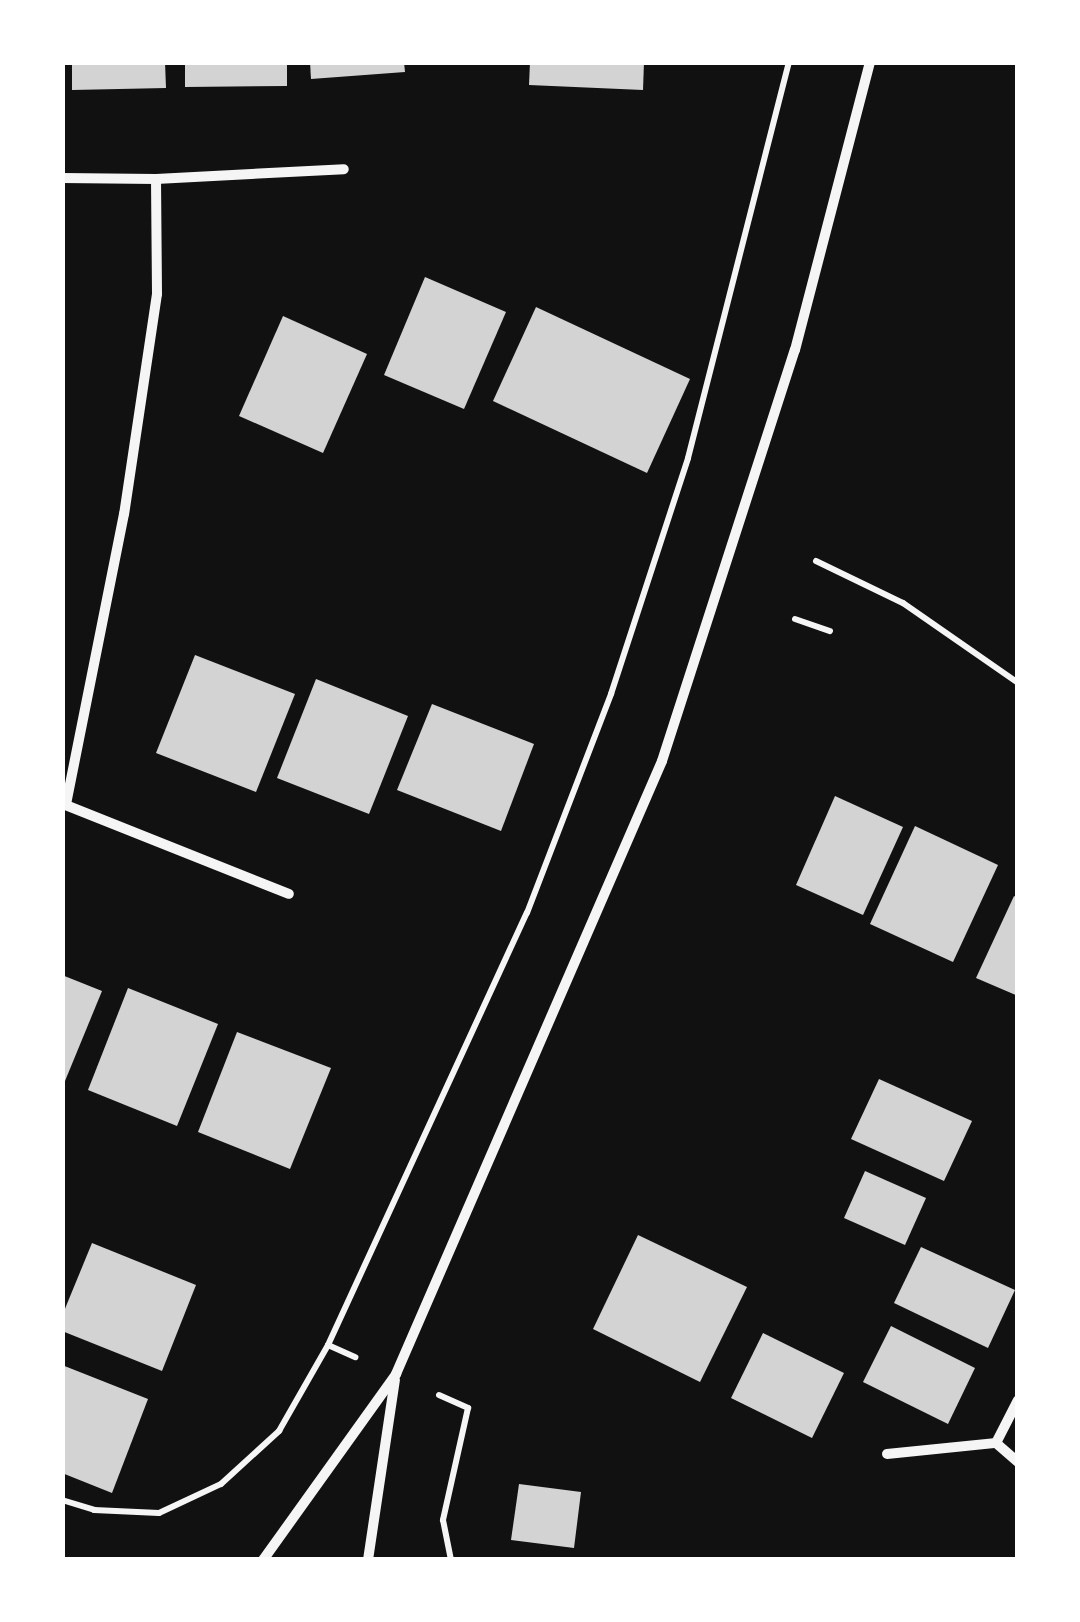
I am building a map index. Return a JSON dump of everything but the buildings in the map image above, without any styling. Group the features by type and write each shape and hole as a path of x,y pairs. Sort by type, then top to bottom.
{"street":[{"path":"264,1560 396,1374 662,761 795,350 870,62"},
{"path":"62,178 156,179 344,169"},
{"path":"156,179 158,294 124,514 64,804 289,894"},
{"path":"368,1560 396,1374"},
{"path":"996,1443 1018,1400"},
{"path":"887,1454 996,1443 1018,1462"}],"path":[{"path":"62,1500 94,1510 159,1513 221,1484 279,1431 328,1345 527,913 610,694 688,458 788,62"},
{"path":"816,561 902,603 1018,683"},
{"path":"795,619 830,632"},
{"path":"451,1560 443,1520 468,1408"}]}
